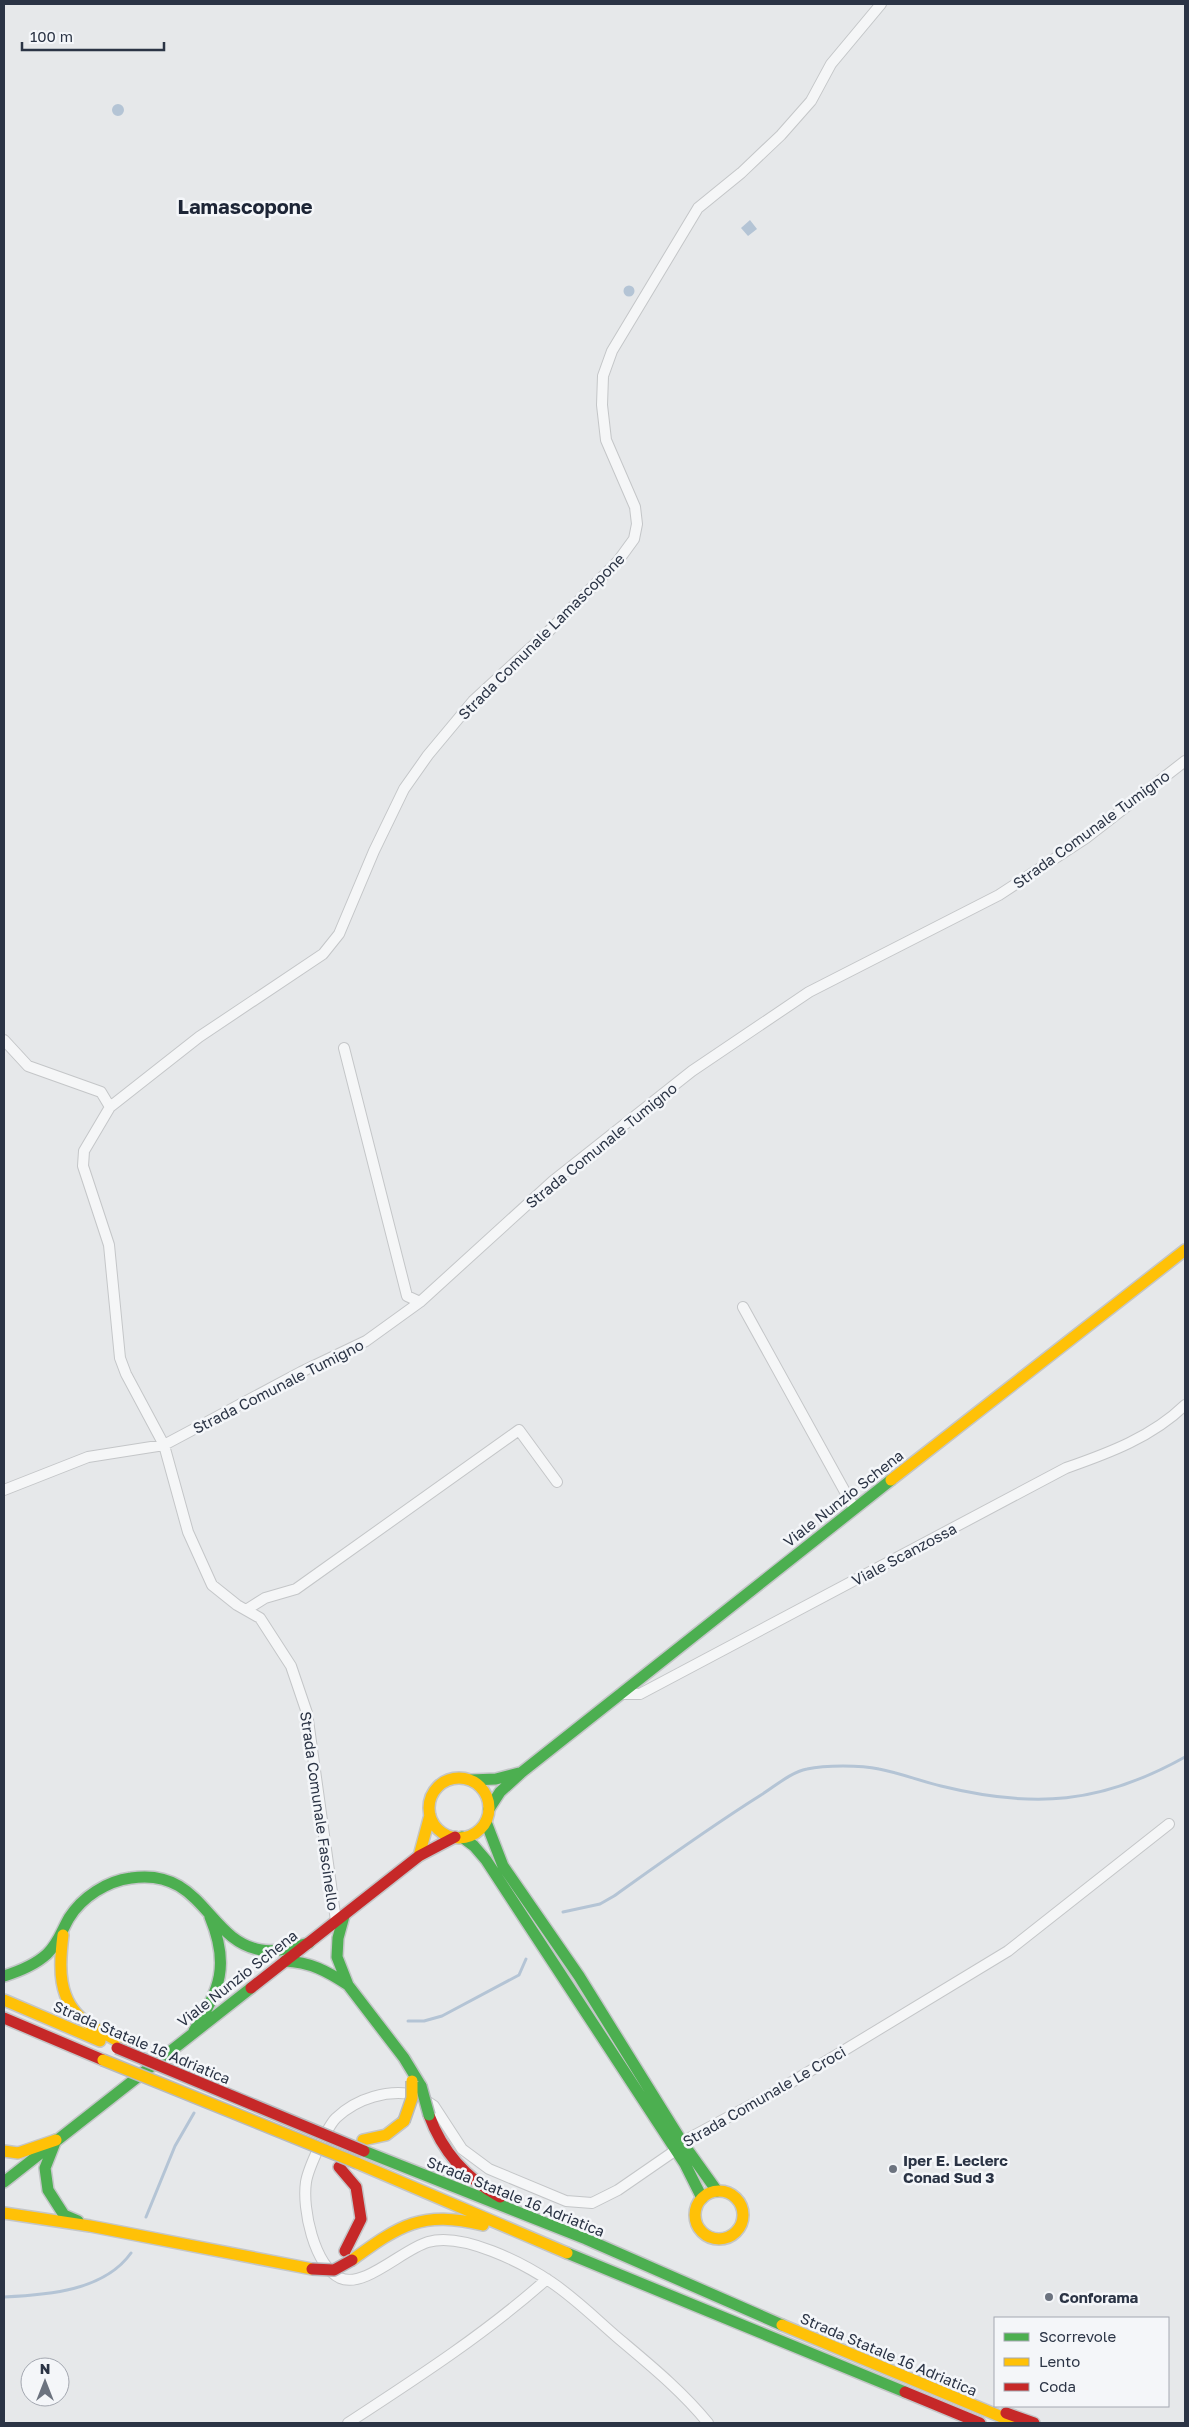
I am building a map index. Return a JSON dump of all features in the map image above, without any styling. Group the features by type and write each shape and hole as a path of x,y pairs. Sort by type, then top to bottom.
{"main road":[{"name":"Viale Nunzio Schena","path":"489,1809 500,1792 522,1772 854,1508 1185,1250"},
{"name":"Viale Nunzio Schena","path":"471,1780 496,1779 522,1772"},
{"path":"419,1856 430,1815 430,1799 442,1783 451,1779 471,1780 480,1786 488,1799 489,1809 486,1822 480,1830 470,1836 459,1837 442,1832 434,1825 430,1815"},
{"path":"486,1822 503,1866 578,1976 679,2146 702,2198"},
{"name":"Viale Nunzio Schena","path":"4,2182 194,2030 419,1856 459,1837"},
{"path":"459,1837 486,1860 679,2146 717,2191"},
{"path":"4,1976 25,1970 48,1953 63,1932 70,1917 94,1893 116,1880 139,1877 166,1880 186,1888 236,1940 257,1950 279,1950 308,1943"},
{"path":"194,2030 220,1985 223,1962 218,1933 203,1904"},
{"path":"340,1918 337,1957 348,1985 415,2079 433,2128 463,2172 496,2195 586,2239"},
{"path":"63,1932 58,1968 67,2000 84,2021 120,2046"},
{"path":"285,1961 304,1961 319,1966 348,1985"},
{"name":"Strada Statale 16 Adriatica","path":"4,2000 120,2046 178,2074 285,2118 364,2146 586,2239 839,2350 1016,2423"},
{"name":"Strada Statale 16 Adriatica","path":"4,2018 274,2131 358,2163 600,2267 980,2423"},
{"path":"4,2025 60,2041"},
{"path":"364,2146 386,2135 404,2121 412,2098 415,2079"},
{"path":"274,2131 339,2167 356,2186 361,2218 345,2250 312,2269"},
{"path":"4,2151 18,2152 56,2140"},
{"path":"56,2140 45,2168 48,2190 64,2215 90,2226"},
{"path":"717,2191 729,2193 736,2198 742,2207 742,2222 738,2229 728,2237 711,2237 699,2228 695,2213 702,2198 717,2191"},
{"path":"4,2212 90,2226 312,2269 334,2270 384,2238 419,2221 446,2218 483,2225 600,2267"},
{"path":"839,2350 924,2380 1034,2423"}],"street":[{"name":"Strada Comunale Lamascopone","path":"164,1445 126,1374 120,1358 109,1244 83,1166 84,1151 110,1107 199,1037 323,954 339,934 374,851 404,789 428,755 473,701 550,630 623,553 634,538 637,524 635,507 606,440 602,406 603,376 612,351 698,208 741,173 805,108 811,101 831,64 881,4"},
{"name":"Strada Comunale Tumigno","path":"4,1490 88,1457 164,1445 301,1372 366,1341 420,1302 553,1181 692,1071 810,992 999,895 1086,838 1185,761"},
{"path":"4,1040 28,1066 101,1092 110,1107"},
{"path":"344,1048 407,1296 420,1302"},
{"path":"743,1307 854,1508"},
{"name":"Viale Scanzossa","path":"620,1694 640,1694 1066,1468 1124,1447 1175,1415 1185,1405"},
{"path":"246,1610 265,1598 296,1589 519,1430 557,1482"},
{"name":"Strada Comunale Fascinello","path":"164,1445 188,1532 212,1585 260,1618 291,1666 307,1713 340,1918"},
{"name":"Strada Comunale Le Croci","path":"547,2279 511,2259 461,2242 438,2241 430,2241 406,2250 369,2276 353,2280 340,2278 318,2253 308,2220 306,2184 311,2164 335,2119 359,2101 402,2092 419,2096 434,2106 462,2148 489,2169 566,2201 592,2203 618,2190 679,2146 777,2091 1008,1951 1169,1824"},
{"path":"348,2423 426,2372 508,2313 547,2279 686,2396 708,2423"}],"water":[{"path":"120,104 123,105 123,115 116,116 113,115 112,108 113,105"},
{"path":"750,220 757,229 748,236 741,228"},
{"path":"629,285 635,291 629,297 623,291"}],"waterway":[{"path":"563,1912 600,1904 614,1896 783,1780 807,1769 833,1766 871,1768 975,1793 1007,1798 1037,1799 1066,1798 1125,1785 1185,1757"},
{"path":"408,2021 424,2021 442,2016 519,1975 526,1959"},
{"path":"146,2217 175,2146 194,2113"},
{"path":"4,2297 38,2295 90,2283 106,2276 120,2266 131,2253"}],"traffic: fast":[{"path":"489,1809 500,1792 522,1772 891,1480"},
{"path":"471,1780 496,1779 519,1773"},
{"path":"486,1822 503,1866 579,1976 682,2142 717,2191"},
{"path":"462,1837 474,1846 486,1860 685,2164 702,2198"},
{"path":"4,1976 27,1967 47,1954 57,1941 74,1910 88,1897 104,1886 131,1878 155,1878 174,1883 190,1894 228,1933 243,1944 261,1950 273,1951 309,1943"},
{"path":"344,1916 338,1938 337,1957 348,1985 404,2058 421,2086"},
{"path":"194,2031 216,1989 221,1963 220,1949 210,1917"},
{"path":"285,1961 302,1963 318,1968 348,1985"},
{"path":"4,2182 251,1988"},
{"path":"421,2086 429,2115"},
{"path":"56,2140 45,2168 48,2190 64,2215 78,2221"},
{"path":"364,2151 586,2239 782,2325"},
{"path":"567,2253 905,2392"}],"traffic: slow":[{"path":"891,1480 1185,1250"},
{"path":"459,1778 475,1783 480,1787 484,1792 489,1808 484,1824 480,1829 475,1833 459,1838 443,1833 438,1829 434,1824 429,1808 434,1792 438,1787 443,1783 459,1778"},
{"path":"419,1856 430,1815"},
{"path":"63,1935 62,1982 70,2004 86,2022 123,2044"},
{"path":"4,2000 100,2041"},
{"path":"103,2060 357,2163"},
{"path":"404,2121 412,2098 412,2081"},
{"path":"363,2140 386,2135 404,2121"},
{"path":"4,2151 18,2153 56,2140"},
{"path":"357,2163 567,2253"},
{"path":"719,2191 728,2193 736,2198 741,2206 743,2215 741,2224 736,2232 728,2237 719,2239 710,2237 702,2232 697,2224 695,2215 697,2206 702,2198 710,2193 719,2191"},
{"path":"4,2213 90,2226 312,2269"},
{"path":"352,2260 398,2230 427,2220 444,2219 483,2225"},
{"path":"782,2325 1016,2423"}],"traffic: jam":[{"path":"251,1988 419,1856 455,1837"},
{"path":"4,2018 103,2060"},
{"path":"117,2048 364,2151"},
{"path":"429,2115 434,2128 457,2163 477,2182 500,2197"},
{"path":"339,2167 356,2187 361,2219 345,2251"},
{"path":"312,2269 334,2270 352,2260"},
{"path":"905,2392 980,2423"},
{"path":"1006,2413 1034,2423"}],"place":[{"name":"Iper E. Leclerc Conad Sud 3","path":"893,2169"},
{"name":"Conforama","path":"1049,2297"}],"district":[{"name":"Lamascopone","path":"245,206"}]}
